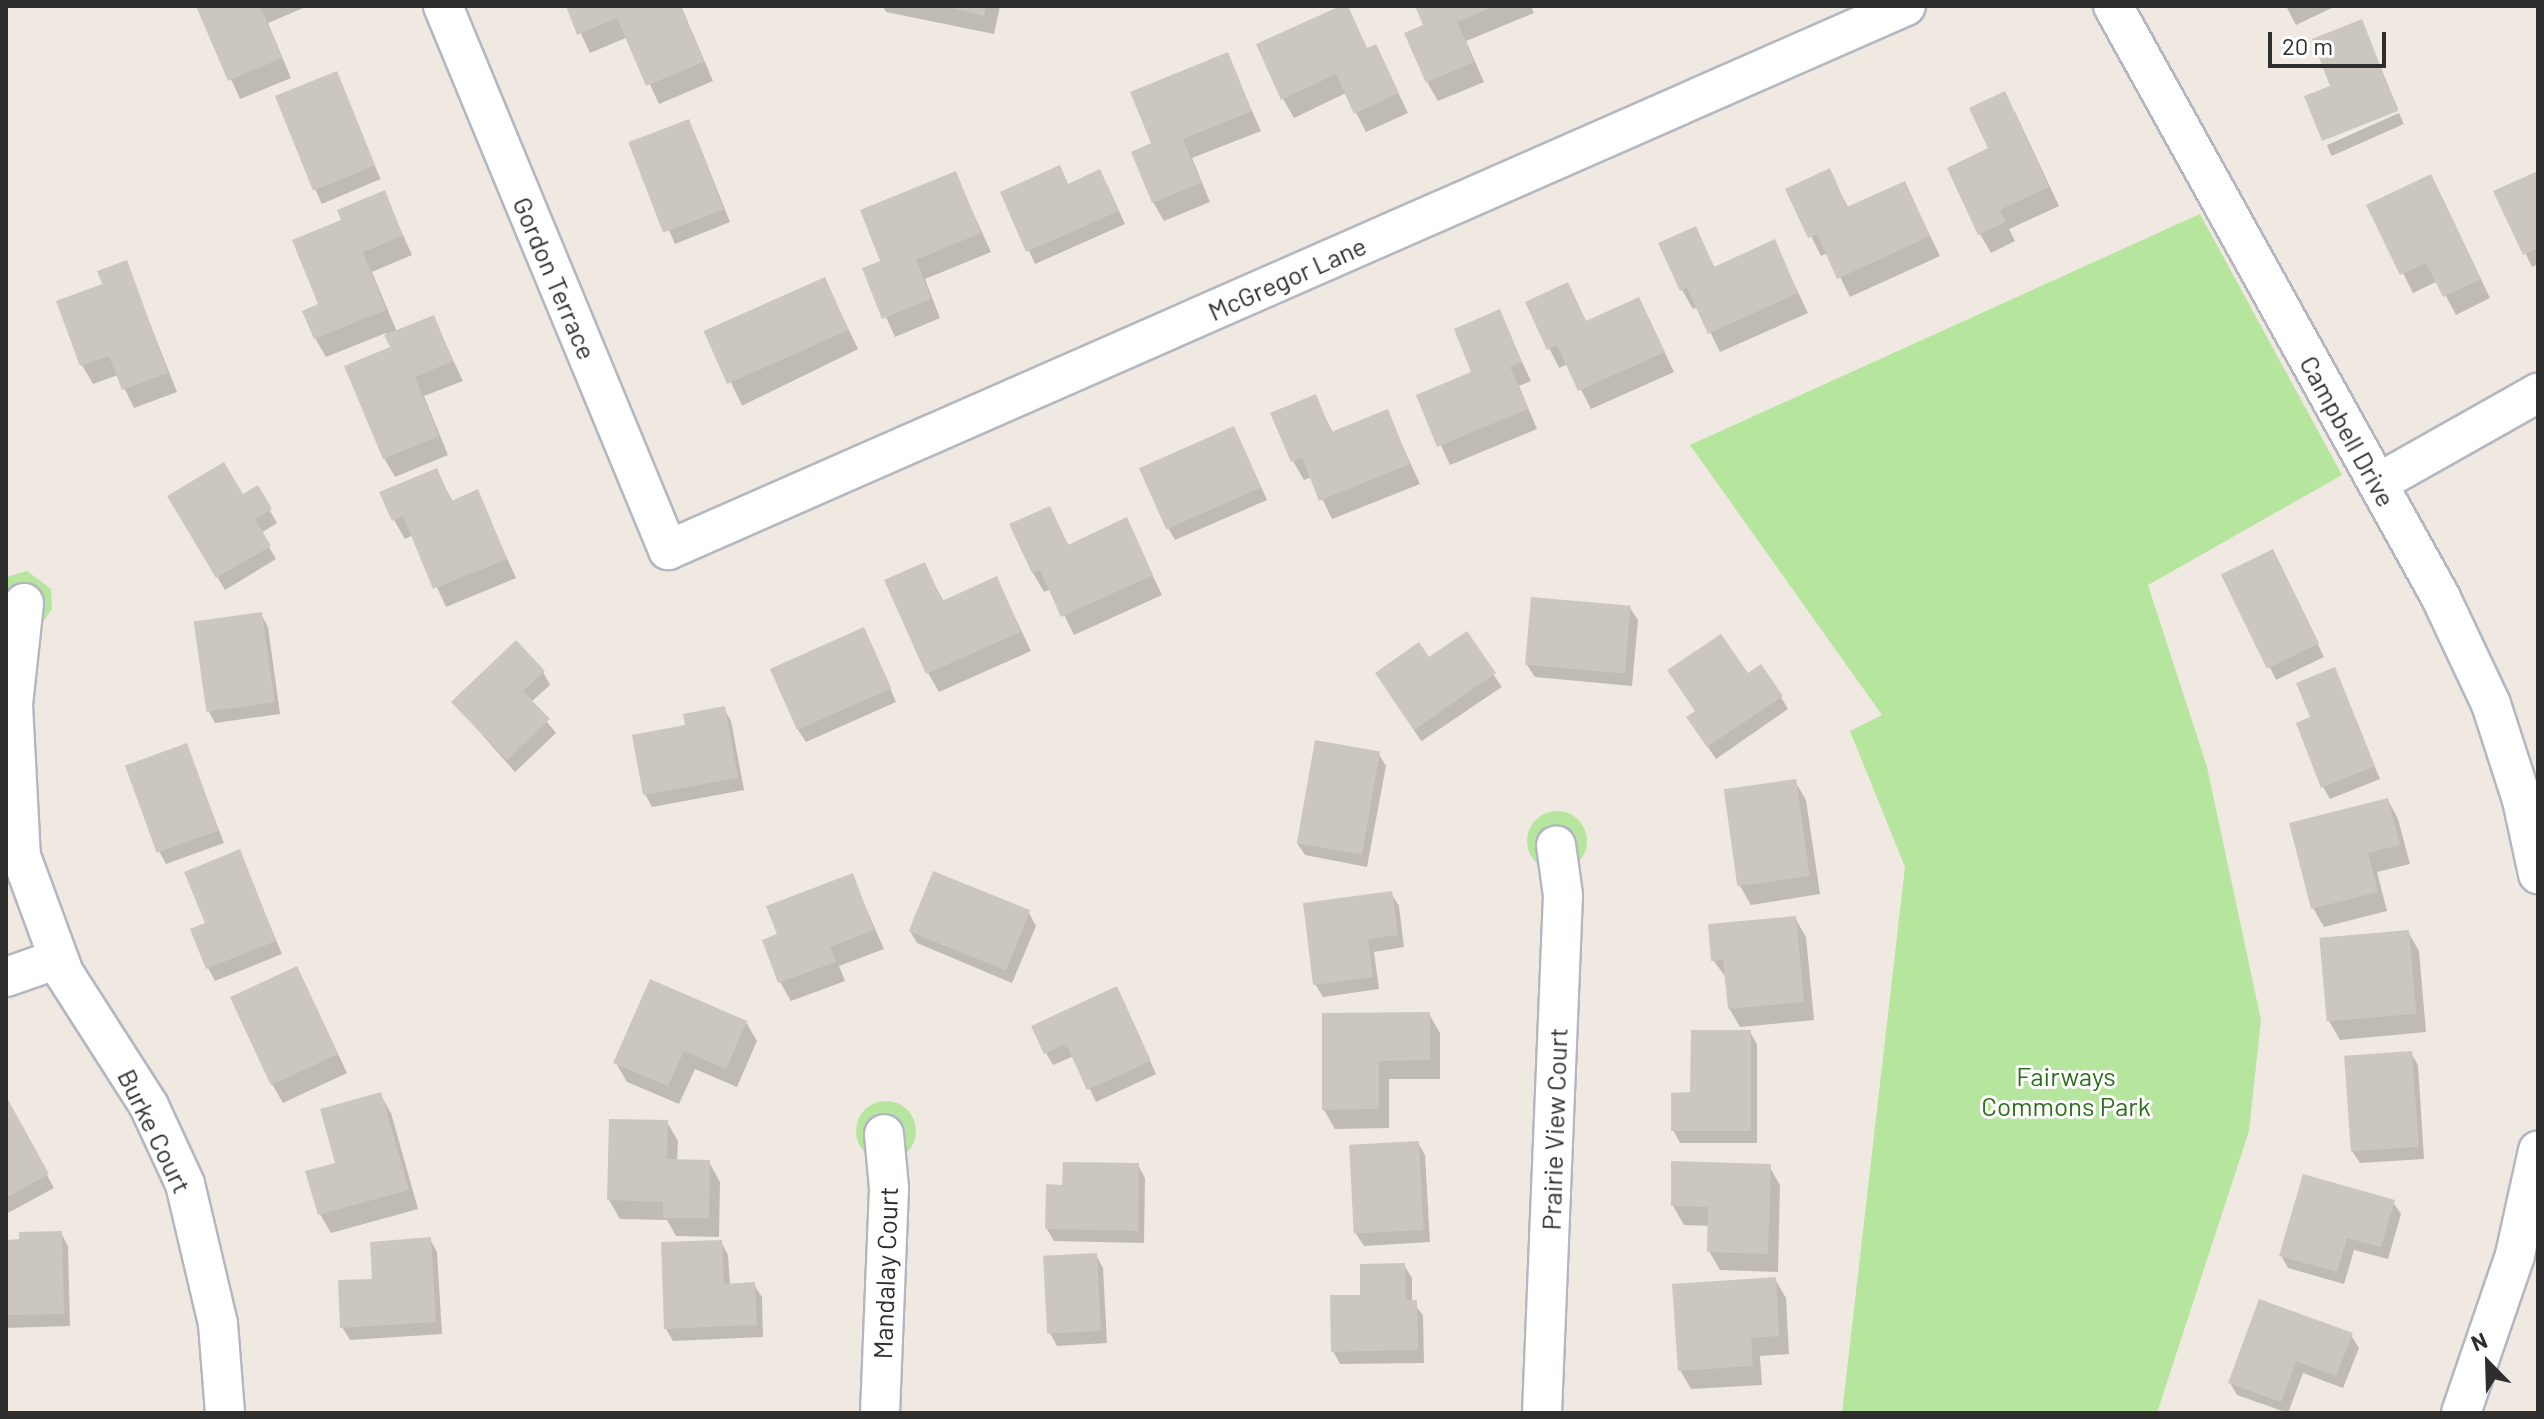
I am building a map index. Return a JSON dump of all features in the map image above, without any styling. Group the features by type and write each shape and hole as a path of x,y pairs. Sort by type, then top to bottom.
{"street":[{"name":"Gordon Terrace","path":"443,6 668,550"},
{"name":"McGregor Lane","path":"668,550 1906,6"},
{"name":"Campbell Drive","path":"2113,6 2440,596 2491,704 2522,800 2538,874"},
{"path":"2378,483 2538,393"},
{"name":"Burke Court","path":"24,603 13,721 14,859 58,959 149,1106 185,1184 218,1324 225,1413"},
{"name":"Prairie View Court","path":"1542,1413 1563,895 1556,845"},
{"path":"6,977 58,959"},
{"name":"Mandalay Court","path":"880,1413 889,1188 884,1134"},
{"path":"2461,1413 2515,1255 2538,1150"}],"green space":[{"name":"Fairways Commons Park","path":"2200,214 2342,475 2148,585 2207,767 2261,1020 2249,1131 2157,1413 1842,1413 1905,867 1850,731 1882,715 1690,445"},
{"path":"27,571 51,589 52,609 40,626 6,625 6,577"},
{"path":"1557,811 1569,813 1578,820 1585,829 1585,853 1578,862 1569,869 1557,871 1545,869 1536,862 1529,853 1527,841 1529,829 1536,820 1545,813"},
{"path":"886,1101 897,1103 907,1110 914,1120 914,1142 907,1152 897,1159 886,1161 875,1159 865,1152 858,1142 856,1131 858,1120 865,1110 875,1103"}],"building":[{"path":"196,6 260,6 282,58 228,81"},
{"path":"566,6 680,6 704,62 646,86 617,18 577,35"},
{"path":"944,6 986,6 984,16"},
{"path":"1340,6 1348,6 1367,48 1376,44 1399,93 1354,114 1336,74 1281,100 1256,44"},
{"path":"1415,6 1495,6 1457,22 1474,62 1426,83 1404,33 1423,25"},
{"path":"2362,19 2398,111 2322,141 2304,96 2330,86 2312,39"},
{"path":"1228,52 1252,111 1183,139 1201,183 1152,203 1131,152 1151,143 1130,92"},
{"path":"337,71 375,166 313,191 275,96"},
{"path":"2005,91 2049,187 2000,210 2006,222 1978,235 1947,168 1988,148 1969,108"},
{"path":"689,119 724,210 663,233 628,142"},
{"path":"1060,165 1068,184 1100,169 1119,211 1026,252 1000,192"},
{"path":"1830,168 1847,207 1905,181 1930,236 1837,279 1817,234 1808,238 1785,189"},
{"path":"956,171 981,233 916,260 931,299 882,319 862,268 880,261 860,210"},
{"path":"2538,171 2538,248 2523,255 2493,191"},
{"path":"2431,174 2481,279 2443,297 2426,263 2400,275 2366,205"},
{"path":"385,190 403,236 363,252 386,310 314,339 302,311 318,304 292,240 341,220 337,210"},
{"path":"1696,226 1714,267 1775,239 1798,293 1708,334 1687,288 1680,291 1658,243"},
{"path":"127,260 168,373 122,390 109,356 80,366 56,301 102,284 97,271"},
{"path":"825,277 849,330 727,384 703,331"},
{"path":"1568,282 1586,321 1639,297 1665,352 1578,391 1557,345 1547,350 1525,302"},
{"path":"1500,309 1522,362 1510,367 1528,409 1437,447 1416,395 1471,372 1454,329"},
{"path":"434,315 453,361 415,377 439,436 383,459 344,366 390,347 384,335"},
{"path":"1316,394 1331,432 1388,409 1410,464 1319,501 1302,457 1291,462 1270,413"},
{"path":"1234,426 1261,487 1166,530 1139,468"},
{"path":"224,462 243,494 258,485 272,509 255,519 271,546 216,578 167,496"},
{"path":"437,468 451,501 478,489 507,559 433,589 403,516 392,521 379,492"},
{"path":"1050,506 1068,545 1127,517 1153,575 1061,617 1040,570 1032,573 1009,524"},
{"path":"2273,549 2319,643 2267,669 2221,574"},
{"path":"925,562 942,601 997,576 1021,632 926,674 884,580"},
{"path":"1531,597 1631,606 1625,673 1525,665"},
{"path":"262,612 275,702 206,712 194,622"},
{"path":"864,627 891,688 797,730 770,669"},
{"path":"1467,631 1496,673 1414,730 1375,673 1419,642 1429,657"},
{"path":"1721,634 1748,673 1761,664 1783,696 1707,747 1686,717 1695,711 1667,670"},
{"path":"516,640 545,671 523,691 550,719 507,760 451,702"},
{"path":"2335,667 2375,766 2321,788 2296,723 2310,717 2296,683"},
{"path":"725,706 738,778 643,795 632,735 685,725 683,714"},
{"path":"1315,740 1380,751 1362,855 1297,843"},
{"path":"187,743 219,830 157,853 125,766"},
{"path":"1796,779 1810,876 1737,886 1724,789"},
{"path":"2388,798 2400,845 2368,853 2378,892 2311,909 2289,823"},
{"path":"240,849 276,941 206,969 190,929 205,923 184,872"},
{"path":"933,871 1030,910 1006,971 909,931"},
{"path":"853,873 874,930 830,947 836,962 778,983 762,940 777,934 766,906"},
{"path":"1392,891 1398,935 1368,939 1373,977 1313,985 1303,903"},
{"path":"1796,916 1804,1002 1728,1009 1723,960 1711,961 1708,924"},
{"path":"2409,930 2416,1014 2327,1022 2319,938"},
{"path":"297,966 338,1054 271,1085 230,997"},
{"path":"650,979 747,1021 726,1069 684,1051 668,1086 613,1063"},
{"path":"1117,986 1151,1061 1087,1090 1066,1044 1044,1054 1031,1026"},
{"path":"1430,1012 1430,1060 1379,1061 1379,1109 1322,1110 1322,1013"},
{"path":"1691,1030 1751,1030 1751,1131 1671,1131 1671,1093 1690,1092"},
{"path":"2412,1051 2419,1147 2351,1152 2344,1056"},
{"path":"381,1092 409,1190 318,1215 305,1171 335,1163 320,1109"},
{"path":"6,1096 49,1174 6,1198"},
{"path":"609,1119 668,1120 667,1159 710,1160 709,1218 663,1218 663,1202 607,1200"},
{"path":"1419,1141 1424,1230 1354,1234 1349,1145"},
{"path":"1671,1161 1771,1164 1768,1254 1707,1252 1708,1207 1671,1206"},
{"path":"1063,1162 1139,1163 1138,1231 1045,1229 1046,1184 1062,1185"},
{"path":"2303,1174 2395,1200 2381,1247 2347,1238 2337,1272 2279,1256"},
{"path":"62,1231 64,1314 6,1315 6,1240 19,1239 19,1232"},
{"path":"431,1237 436,1322 340,1328 338,1280 372,1279 370,1242"},
{"path":"722,1240 724,1284 755,1282 757,1325 664,1329 661,1242"},
{"path":"1097,1253 1101,1331 1047,1334 1043,1256"},
{"path":"1405,1263 1406,1300 1417,1300 1418,1350 1331,1352 1330,1295 1360,1295 1360,1264"},
{"path":"1776,1277 1779,1336 1751,1338 1753,1366 1678,1371 1672,1284"},
{"path":"2259,1299 2353,1333 2336,1376 2296,1361 2281,1402 2228,1383"}]}
